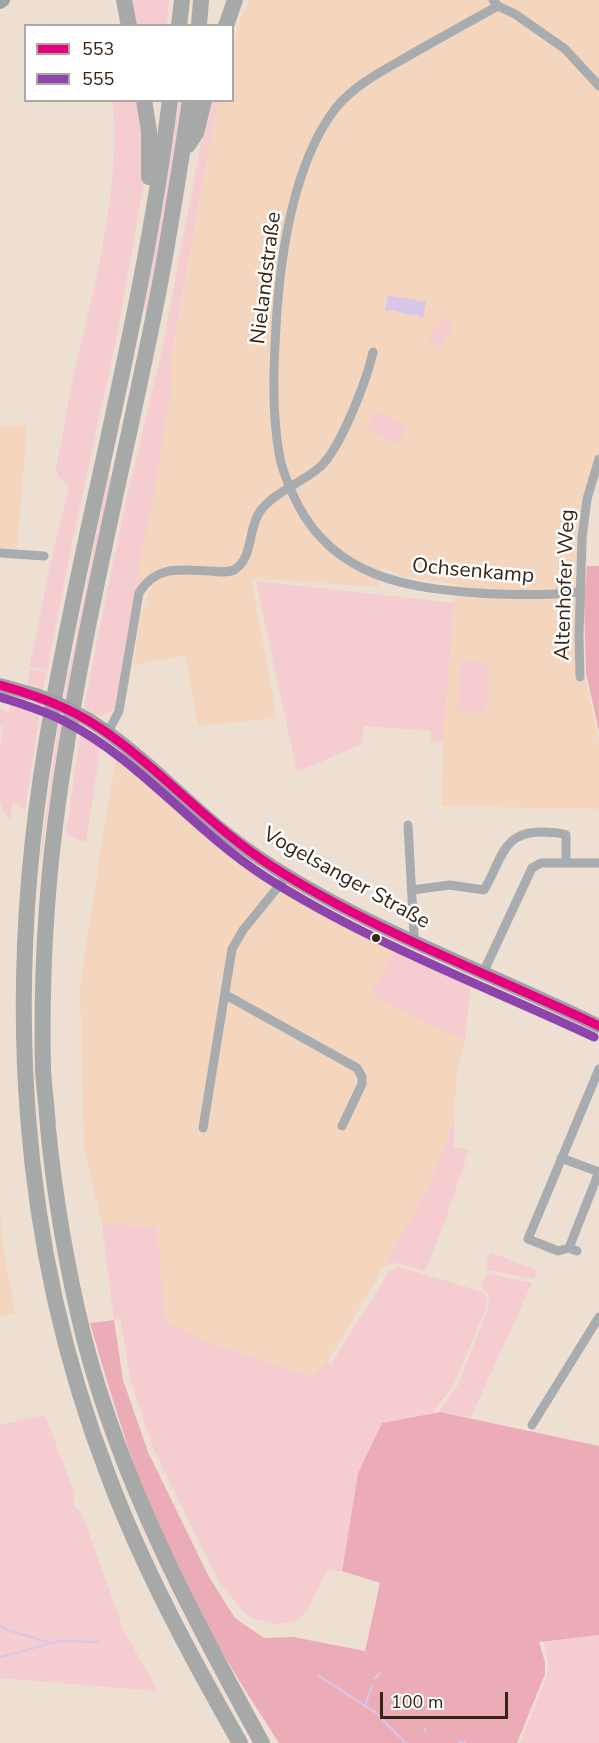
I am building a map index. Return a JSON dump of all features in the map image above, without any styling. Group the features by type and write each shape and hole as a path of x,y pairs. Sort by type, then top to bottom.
{"highway":[{"path":"124,0 129,24"},
{"path":"179,24 182,0"},
{"path":"199,24 201,0"},
{"path":"227,24 235,0"},
{"path":"144,102 150,154 148,244"},
{"path":"170,102 148,244 74,598 45,751 28,891 24,987 24,1071 32,1167 46,1256 69,1357 89,1423 121,1507 149,1570 240,1743"},
{"path":"190,102 155,313 97,582 66,749 48,893 43,1073 54,1185 65,1251 84,1338 110,1423 141,1504 173,1575 262,1743"},
{"path":"182,154 196,133 204,102"}],"street":[{"path":"496,3 565,49 599,86"},
{"name":"Nielandstraße","path":"290,488 279,454 274,351 278,300 289,228 304,171 316,139 336,108 357,88 376,74 496,3"},
{"path":"108,732 119,711 139,593 145,584 163,572 176,569 222,572 234,570 246,555 251,528 266,504 322,465 332,453 368,372 373,352"},
{"name":"Altenhofer Weg","path":"580,677 579,592 582,538 586,509 599,459"},
{"name":"Ochsenkamp","path":"290,488 307,521 330,546 349,561 382,578 422,588 453,592 554,596 579,592"},
{"path":"0,553 44,556"},
{"name":"Vogelsanger Straße","path":"0,685 58,704 108,732 231,838 287,876 381,927 598,1024"},
{"path":"408,825 413,941"},
{"path":"412,890 450,885 484,890 506,848 519,835 527,832 566,835 566,863"},
{"path":"483,973 532,868 541,863 599,863"},
{"path":"203,1128 230,962 236,940 287,876"},
{"path":"226,995 357,1068 362,1077 362,1084 342,1126"},
{"path":"561,1158 599,1172 573,1250 558,1251 528,1239 561,1158 599,1069"},
{"path":"532,1425 599,1317"}],"shaded area":[{"path":"128,0 169,0 166,24 134,24"},
{"path":"250,0 599,0 599,471 590,505 583,624 584,673 599,741 599,809 442,806 443,741 457,584 405,577 384,569 378,587 251,578 277,718 198,726 185,655 133,665 140,619 148,593 153,586 132,581 218,102 234,102 234,44 240,19"},
{"path":"113,102 140,102 146,159 144,183 117,335 47,670 30,667 30,664 69,486 58,476 56,468 71,388 103,245 113,173"},
{"path":"179,102 181,102 166,206 147,308 144,308"},
{"path":"209,102 218,102 174,341 171,371 173,375 153,498 137,572 143,580 136,591 132,606 115,709 100,715 91,713 92,710 90,710 83,729 101,740 86,842 66,835 84,707 128,493 161,354"},
{"path":"388,295 426,302 423,318 414,314 413,316 391,310 385,311"},
{"path":"443,318 455,325 439,348 428,340"},
{"path":"376,411 407,427 397,445 367,429"},
{"path":"27,425 17,551 0,549 0,426"},
{"path":"108,476 111,476 66,697 64,696"},
{"path":"587,566 599,566 599,731 586,673 584,599"},
{"path":"256,581 454,603 443,741 431,742 431,731 364,726 362,744 297,772"},
{"path":"460,661 489,663 486,714 457,711"},
{"path":"30,669 46,672 25,810 13,801 10,821 0,804 0,751 3,727 0,726 0,708 9,712 11,702 6,698 7,694 35,704 38,687 27,684"},
{"path":"60,714 63,715 41,859 40,857"},
{"path":"117,754 141,770 223,844 271,877 382,939 471,979 465,1040 457,1071 454,1120 431,1181 373,1286 328,1361 312,1377 200,1339 164,1321 157,1227 102,1224 84,1150 80,987"},
{"path":"406,951 471,979 465,1040 371,994 393,952 402,957"},
{"path":"454,1120 454,1147 469,1150 425,1271 397,1263 385,1265 431,1181"},
{"path":"0,1198 2,1239 15,1313 0,1317"},
{"path":"102,1224 157,1227 165,1321 200,1339 312,1377 328,1361 331,1364 390,1270 399,1267 483,1292 487,1298 486,1308 454,1384 433,1413 382,1423 358,1473 342,1571 327,1571 307,1611 296,1621 277,1624 251,1618 221,1585 154,1450 131,1382 120,1318 114,1320"},
{"path":"490,1252 538,1271 534,1279 487,1270"},
{"path":"486,1273 532,1283 471,1417 438,1412 458,1385 488,1309 488,1294 481,1287"},
{"path":"114,1320 123,1380 148,1452 209,1577 235,1618 264,1638 293,1637 365,1651 380,1583 342,1571 358,1473 382,1423 440,1412 599,1446 599,1635 539,1642 545,1662 545,1674 517,1743 279,1743 198,1611 149,1506 90,1323"},
{"path":"45,1415 74,1492 74,1506 81,1511 124,1631 158,1691 0,1678 0,1425"},
{"path":"599,1635 599,1743 520,1743 547,1675 548,1662 543,1641"}],"waterway":[{"path":"0,1625 7,1630 48,1642"},
{"path":"0,1657 60,1641 98,1642"},
{"path":"375,1678 380,1673"},
{"path":"319,1676 375,1712 406,1743"},
{"path":"365,1705 372,1686"},
{"path":"424,1732 426,1728"},
{"path":"459,1743 465,1742"}],"transit line":[{"name":"553","path":"0,685 52,702 100,728 144,761 250,851 312,890 392,932 599,1026"},
{"name":"555","path":"0,697 64,721 91,737 142,775 238,858 303,900 426,962 594,1037"}]}
